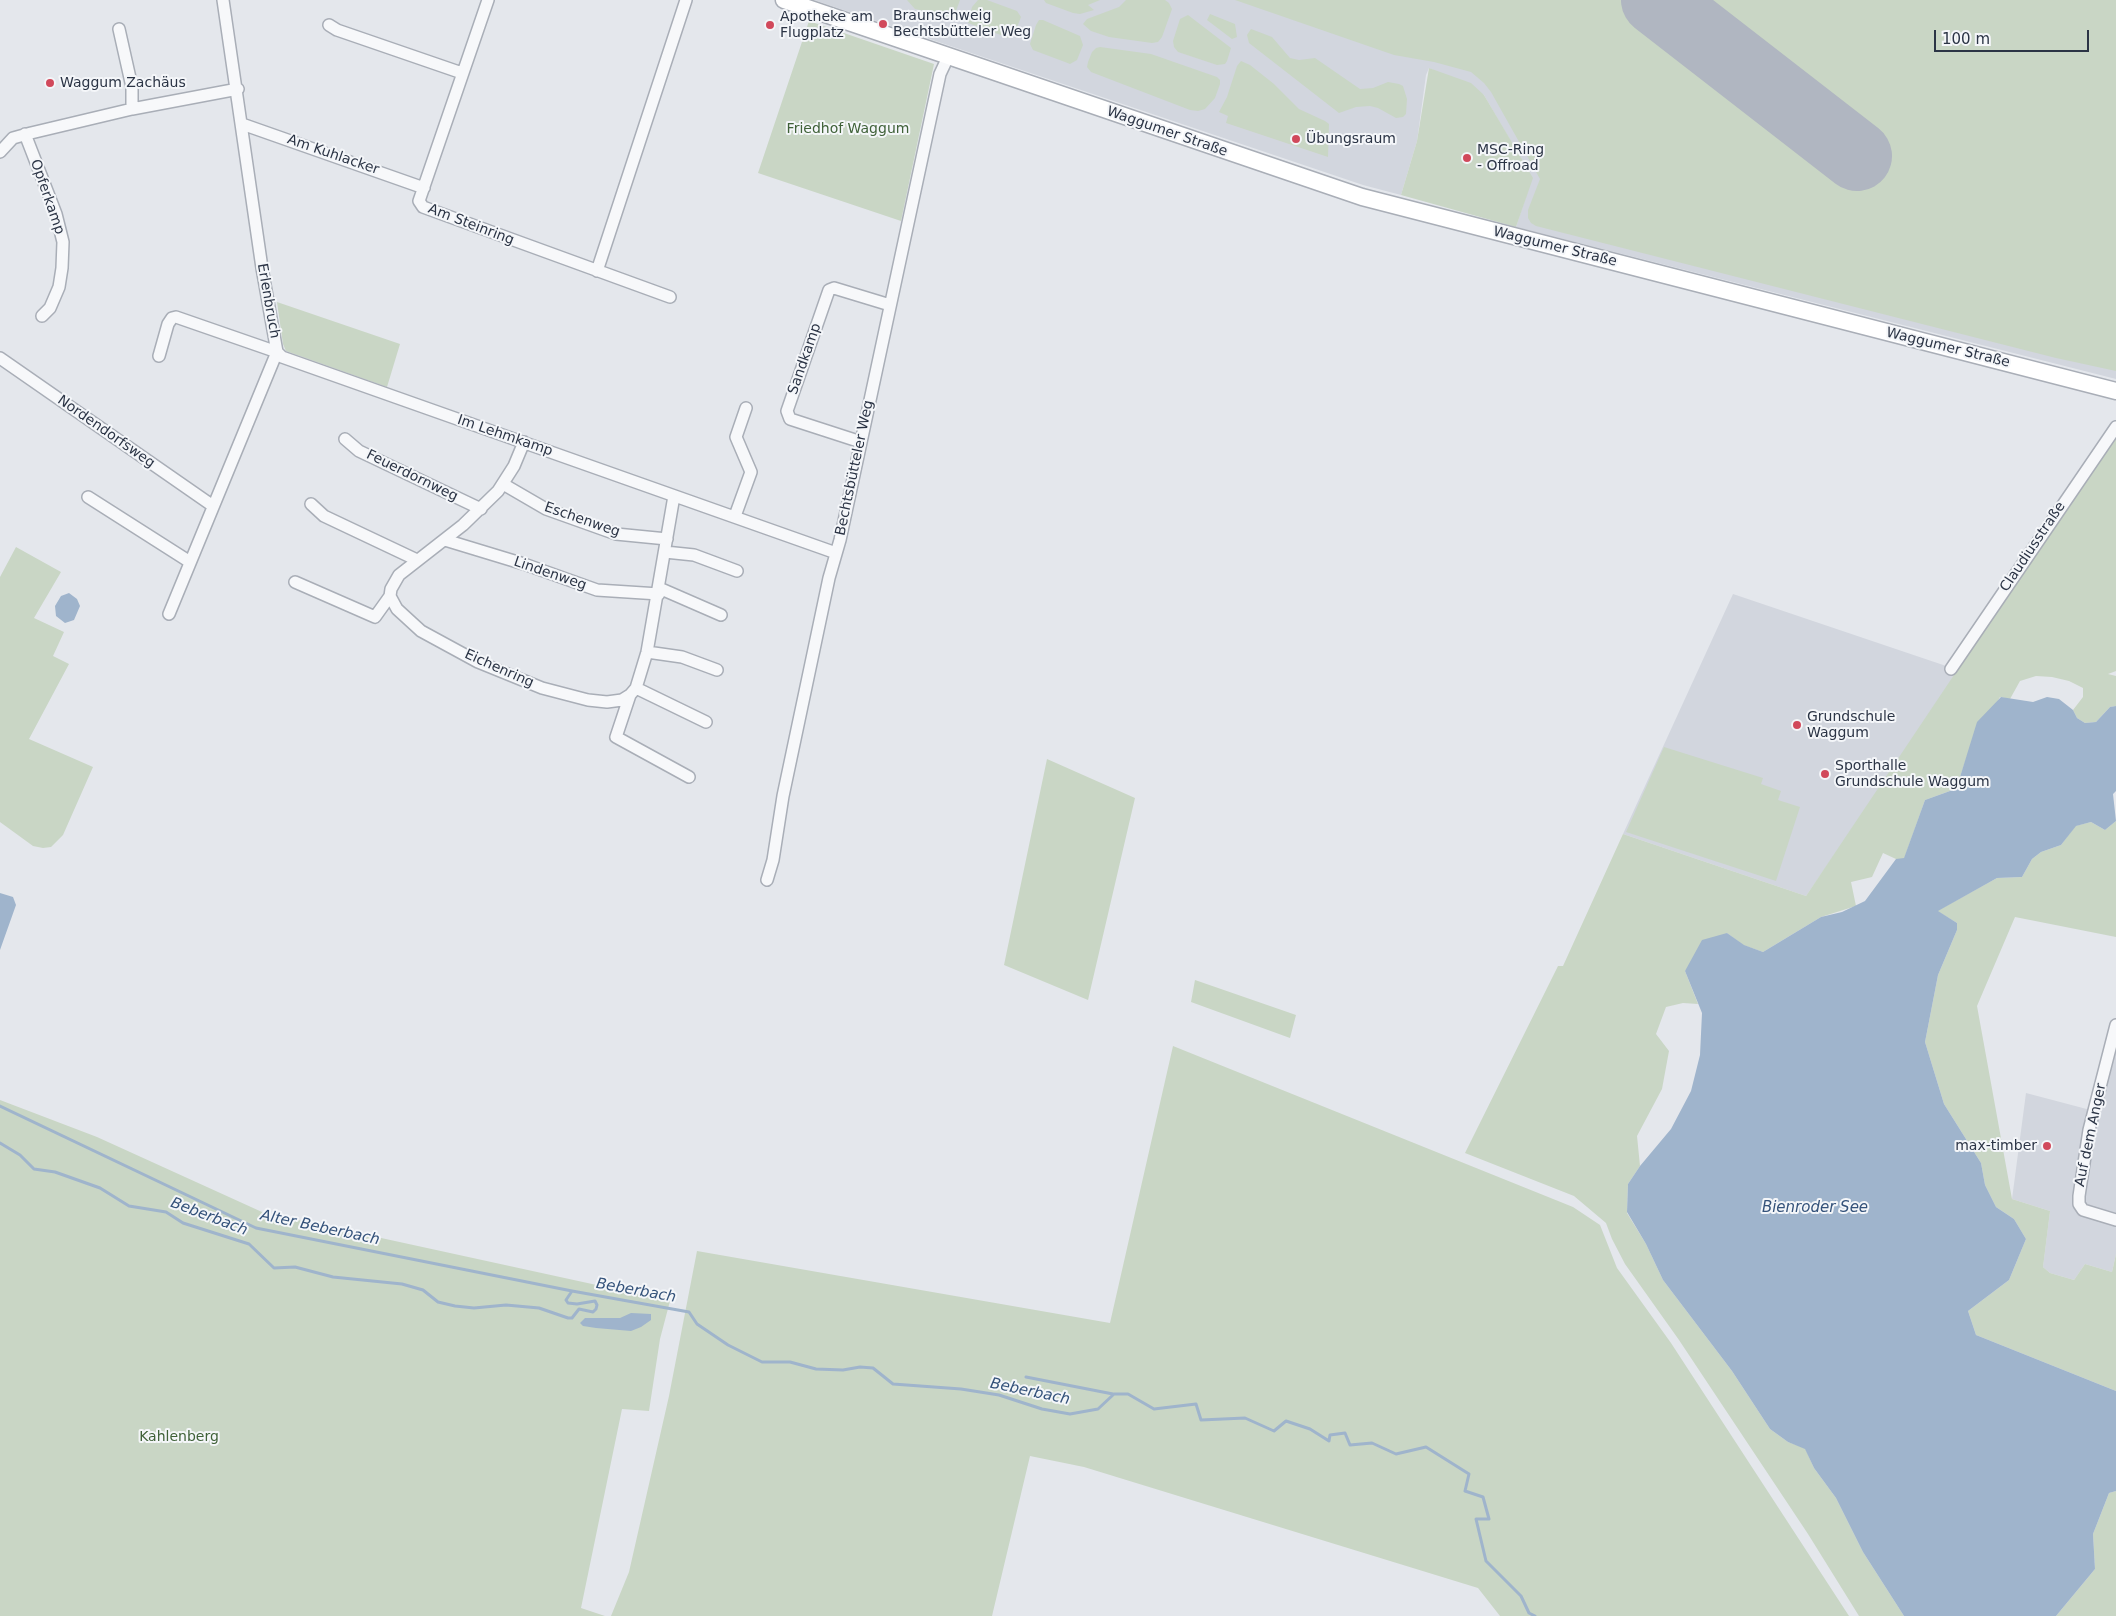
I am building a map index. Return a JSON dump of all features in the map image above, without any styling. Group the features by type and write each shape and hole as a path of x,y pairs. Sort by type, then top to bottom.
{"street":[{"name":"Erlenbruch","path":"169,614 277,352 262,268 238,89 223,0"},
{"name":"Am Steinring","path":"488,0 419,201 428,210 670,297"},
{"path":"597,271 686,0"},
{"name":"Waggumer Straße","path":"784,0 1362,197 2116,391"},
{"path":"329,25 337,30 462,73"},
{"path":"119,29 132,87 132,109"},
{"name":"Bechtsbütteler Weg","path":"766,880 773,860 782,796 940,74 948,57"},
{"path":"0,152 13,138 25,134 132,109 238,89"},
{"name":"Am Kuhlacker","path":"242,124 424,188"},
{"name":"Opferkamp","path":"25,134 56,214 63,242 59,287 50,308 42,316"},
{"name":"Sandkamp","path":"860,442 790,419 787,411 829,290 834,288 890,305"},
{"name":"Im Lehmkamp","path":"159,356 168,324 172,318 176,318 277,352 282,357 836,553"},
{"name":"Nordendorfsweg","path":"0,358 213,506"},
{"path":"735,516 751,472 736,436 746,408"},
{"name":"Claudiusstraße","path":"1951,669 2116,426"},
{"name":"Feuerdornweg","path":"345,439 359,450 480,509"},
{"path":"295,582 375,616 390,596 391,589 399,575 416,560 445,540 480,509 503,484 514,466 524,442"},
{"name":"Eschenweg","path":"503,484 546,509 616,534 666,539"},
{"path":"674,496 648,652 616,737 689,777"},
{"path":"88,498 190,562"},
{"path":"312,504 324,516 416,560"},
{"name":"Lindenweg","path":"445,540 524,564 597,590 659,591 721,615"},
{"path":"665,552 694,555 737,571"},
{"name":"Eichenring","path":"390,596 397,609 421,631 478,662 504,673 548,690 588,700 615,702 633,692"},
{"path":"648,652 682,657 717,670"},
{"path":"633,692 706,722"},
{"name":"Auf dem Anger","path":"2116,1025 2089,1130 2079,1196 2079,1204 2083,1210 2116,1220"}],"shaded area":[{"path":"814,0 2116,0 2116,379 1516,227 1532,178 1484,95 1429,68 1426,75 1417,141 1401,195 1363,185"},
{"name":"Grundschule Waggum","path":"1733,594 1958,670 1886,780 1806,896 1623,834"},
{"path":"2116,1046 2116,1254 2112,1272 2085,1264 2074,1280 2050,1273 2043,1267 2050,1211 2012,1199 2026,1093 2098,1112"}],"green space":[{"path":"907,0 960,0 956,11 948,16 915,9"},
{"path":"978,0 987,0 1017,11 1021,17 1014,35 1009,38 968,23 972,7"},
{"path":"1044,0 1100,0 1088,5 1094,10 1080,14 1046,3"},
{"path":"1126,0 1165,0 1169,3 1172,9 1162,37 1158,42 1152,43 1109,37 1091,31 1083,24 1087,19 1119,7"},
{"path":"1235,0 2116,0 2116,371 2056,358 1536,226 1528,218 1528,210 1540,179 1491,92 1471,72 1434,62 1394,55"},
{"path":"1210,14 1235,24 1237,37 1232,39 1207,20"},
{"path":"1188,15 1231,48 1225,64 1217,65 1178,52 1174,47 1173,41 1180,19"},
{"path":"1039,20 1080,36 1083,45 1077,60 1070,64 1033,50 1030,44"},
{"name":"Friedhof Waggum","path":"809,21 934,64 901,221 758,173"},
{"path":"1251,29 1272,37 1290,58 1299,60 1315,58 1360,89 1373,88 1388,82 1403,86 1407,99 1406,114 1403,117 1396,118 1378,108 1370,106 1356,107 1339,113 1249,43 1247,35"},
{"path":"1100,47 1151,54 1217,77 1220,80 1220,84 1215,98 1205,109 1198,111 1190,110 1091,72 1087,67 1088,62 1092,52"},
{"path":"1241,61 1250,65 1274,84 1299,109 1329,124 1328,157 1226,123 1228,116 1219,112 1227,97 1237,66"},
{"name":"MSC-Ring - Offroad","path":"1429,68 1471,83 1484,95 1533,178 1516,227 1401,195 1417,141"},
{"path":"277,302 400,344 387,387 286,351 283,344"},
{"path":"2116,433 2116,671 2108,674 2116,676 2116,706 2110,707 2096,722 2085,723 2077,718 2073,710 2083,697 2083,688 2069,681 2052,677 2036,676 2020,681 2010,699 2000,697 1967,756 1960,777 1950,791 1925,800 1904,859 1896,859 1883,853 1872,877 1851,882 1856,906 1821,917 1763,952 1743,945 1727,933 1685,971 1698,1004 1683,1003 1666,1007 1656,1034 1669,1051 1662,1089 1637,1136 1640,1166 1628,1184 1627,1213 1646,1244 1663,1280 1732,1371 1770,1429 1788,1442 1805,1448 1814,1468 1836,1498 1863,1552 1904,1616 1859,1616 1808,1534 1679,1340 1625,1264 1606,1223 1574,1196 1465,1153 1558,966 1563,966 1623,834 1806,896"},
{"path":"16,547 61,572 34,618 64,632 53,656 69,664 29,739 93,767 63,835 51,847 43,848 33,846 0,822 0,577"},
{"path":"1664,747 1763,778 1761,784 1781,791 1778,800 1800,807 1776,881 1626,832"},
{"path":"1047,759 1135,798 1088,1000 1004,965"},
{"path":"2116,821 2116,937 2015,917 1977,1006 2012,1199 2050,1211 2043,1267 2050,1273 2074,1280 2085,1264 2112,1272 2116,1254 2116,1391 1976,1335 1968,1311 2009,1280 2026,1239 2014,1219 1996,1207 1985,1185 1981,1163 1944,1104 1925,1042 1938,975 1957,930 1957,923 1937,911 1997,878 2022,877 2032,859 2041,852 2061,845 2075,826 2091,822 2105,830"},
{"path":"1195,980 1296,1015 1290,1038 1191,1002"},
{"path":"1173,1046 1573,1207 1600,1225 1617,1268 1671,1343 1849,1616 1500,1616 1478,1588 1084,1467 1030,1456 992,1616 611,1616 629,1572 669,1396 697,1251 1110,1323"},
{"name":"Kahlenberg","path":"0,1100 97,1137 262,1212 670,1301 660,1339 649,1411 622,1409 581,1608 605,1616 0,1616"},
{"path":"2116,1491 2116,1616 2056,1616 2095,1569 2093,1534 2109,1493"}],"water":[{"path":"69,593 77,599 80,606 74,620 65,623 56,616 55,606 61,596"},
{"name":"Bienroder See","path":"2001,697 2033,702 2047,697 2059,699 2073,710 2077,718 2085,723 2096,722 2110,707 2116,706 2116,791 2113,794 2116,821 2105,830 2091,822 2076,826 2061,845 2041,852 2032,859 2022,877 1997,878 1938,911 1957,923 1957,930 1938,975 1925,1042 1944,1104 1981,1163 1985,1185 1996,1207 2014,1219 2026,1239 2009,1280 1968,1311 1976,1335 2116,1391 2116,1491 2109,1493 2093,1534 2095,1569 2056,1616 1904,1616 1863,1552 1836,1498 1814,1468 1805,1449 1788,1442 1770,1429 1732,1371 1663,1280 1646,1244 1627,1212 1628,1184 1640,1166 1671,1129 1691,1091 1700,1055 1702,1013 1685,971 1702,940 1727,933 1744,945 1763,952 1821,917 1842,912 1865,901 1896,859 1904,858 1925,800 1950,791 1960,777 1977,722"},
{"path":"0,893 13,897 16,905 0,950"},
{"path":"631,1313 651,1314 651,1320 631,1331 583,1326 580,1323 585,1318 620,1318"}],"waterway":[{"name":"Beberbach","path":"0,1106 256,1228 572,1291 689,1312 697,1324 728,1345 762,1362 790,1362 816,1369 873,1368 893,1384 961,1389 999,1395 1042,1409 1070,1414 1098,1409 1114,1394 1128,1394 1154,1409 1196,1404 1201,1420 1245,1418 1274,1431 1286,1421 1310,1429 1329,1441 1330,1435 1345,1433 1350,1445 1372,1443 1396,1454 1426,1447 1469,1474 1465,1491 1483,1497 1489,1519 1476,1519 1486,1561 1521,1596 1529,1613 1535,1616"},
{"name":"Beberbach","path":"0,1143 20,1155 34,1169 55,1172 100,1188 129,1206 166,1212 183,1223 249,1244 274,1268 295,1267 333,1277 402,1284 423,1290 438,1302 455,1306 474,1308 506,1305 539,1308 568,1318 572,1318 579,1309 593,1312 596,1309 595,1301 577,1304 568,1303 566,1300 572,1291"},
{"path":"1026,1377 1113,1394"}],"runway":[{"path":"1656,0 1857,156"}],"place":[{"name":"Braunschweig Bechtsbütteler Weg","path":"883,24"},
{"name":"Apotheke am Flugplatz","path":"770,25"},
{"name":"Waggum Zachäus","path":"50,83"},
{"name":"Übungsraum","path":"1296,139"},
{"name":"MSC-Ring - Offroad","path":"1467,158"},
{"name":"Grundschule Waggum","path":"1797,725"},
{"name":"Sporthalle Grundschule Waggum","path":"1825,774"},
{"name":"max-timber","path":"2047,1146"}],"water label":[{"name":"Alter Beberbach","path":"320,1228"}]}
